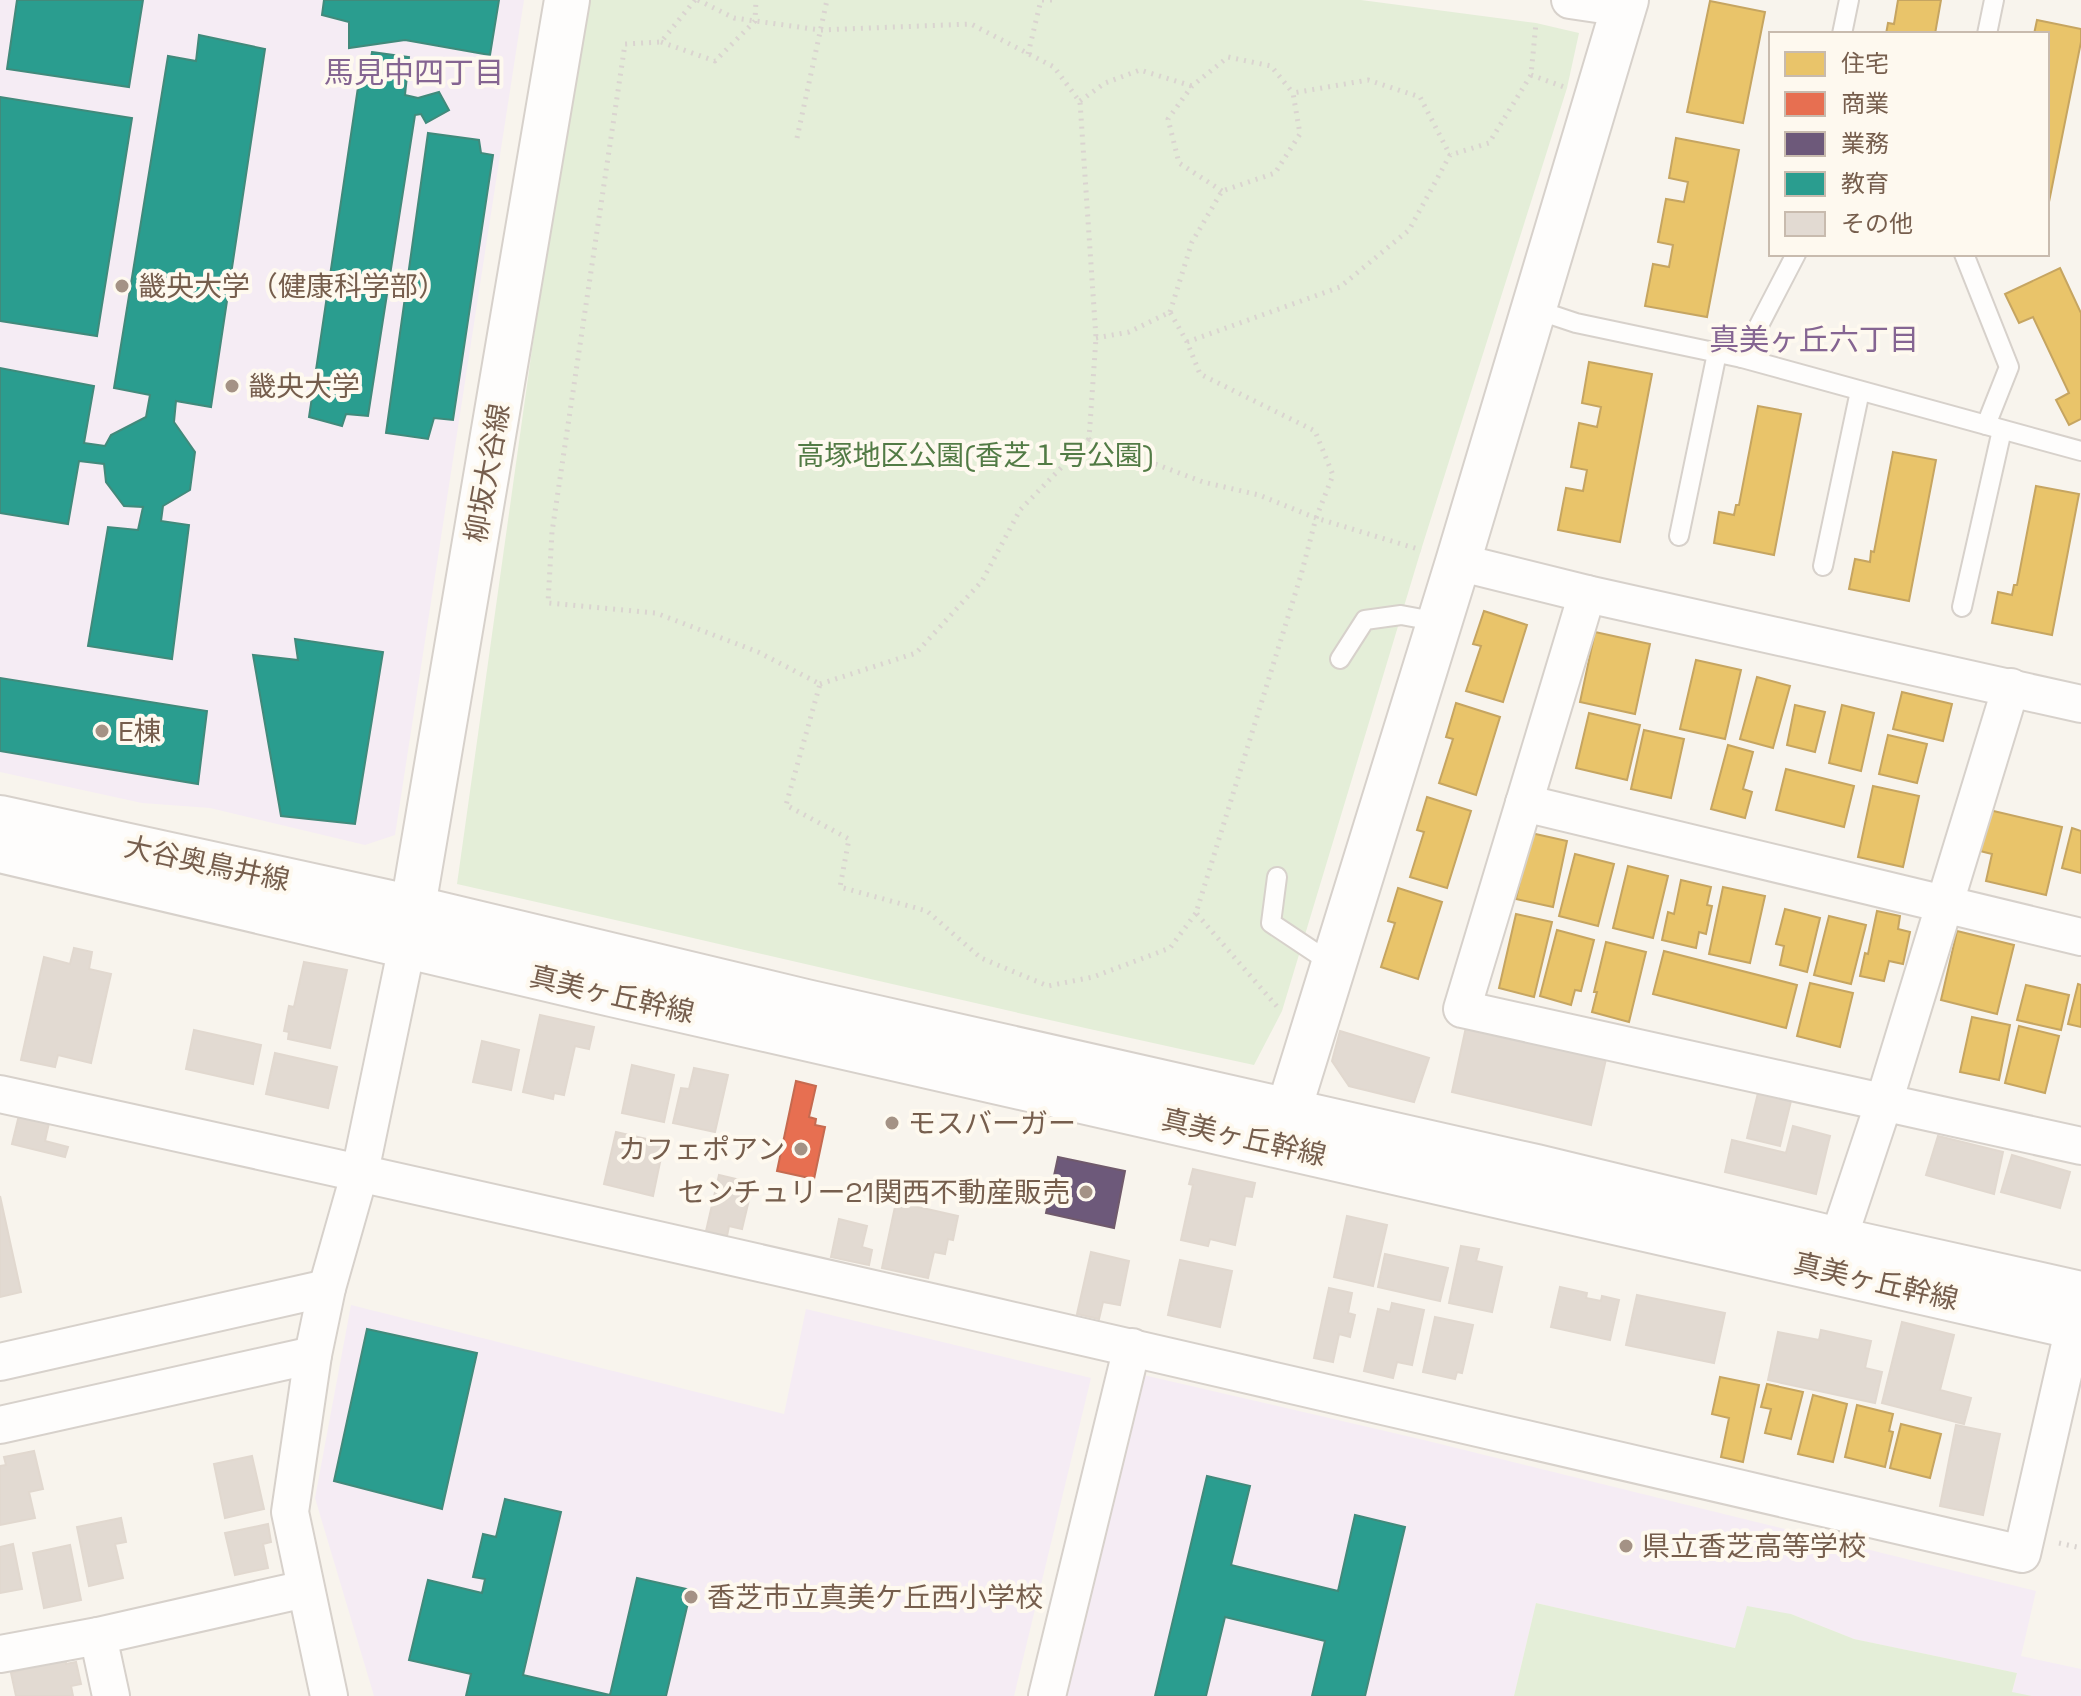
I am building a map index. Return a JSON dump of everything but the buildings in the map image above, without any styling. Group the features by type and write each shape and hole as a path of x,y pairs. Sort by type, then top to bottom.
{"street":[{"name":"柳坂大谷線","path":"410,927 567,0"},
{"path":"1283,1129 1440,622 1439,556 1532,309 1625,4 1570,0"},
{"path":"1439,556 1587,594 2081,704"},
{"path":"1587,594 1462,1009 2081,1146"},
{"path":"1838,1240 1884,1102 2011,687"},
{"path":"1524,803 2081,937"},
{"name":"大谷奥鳥井線","path":"0,818 410,927"},
{"name":"大谷奥鳥井線","path":"0,850 410,927"},
{"name":"真美ヶ丘幹線","path":"410,927 806,1002 1283,1129 2079,1316"},
{"path":"329,1696 290,1512 313,1355 327,1288 360,1172 410,927"},
{"path":"0,1094 360,1172 1132,1347 2022,1554 2079,1316"},
{"name":"真美ヶ丘幹線","path":"1283,1129 1536,1167 1838,1240 2079,1316"},
{"path":"0,1362 327,1288"},
{"path":"1047,1696 1132,1347"},
{"path":"0,1425 313,1355"},
{"path":"0,1654 98,1636 305,1589"},
{"path":"98,1636 111,1696"}],"lane":[{"path":"1842,32 1849,0"},
{"path":"1987,32 1994,0"},
{"path":"1742,358 1795,256"},
{"path":"1962,607 1994,428 2009,367 1965,256"},
{"path":"1532,309 1576,323 1742,358 2081,451"},
{"path":"1679,536 1717,353"},
{"path":"1823,566 1860,391"},
{"path":"1340,659 1365,620 1401,615 1440,622"},
{"path":"1277,877 1271,923 1334,965"}],"path":[{"path":"661,42 696,0 734,18 755,21 820,30 971,24 1054,67 1080,102 1096,338 1089,439 1020,510 982,581 916,653 820,684 758,652 656,613 548,603 552,532 625,44 661,42 715,61 755,21 756,0"},
{"path":"797,138 827,0"},
{"path":"1028,54 1041,0 1057,0"},
{"path":"1187,342 1340,287 1409,230 1450,155 1489,143 1531,75 1536,23"},
{"path":"1096,338 1129,332 1170,312 1192,242 1222,191 1275,173 1300,134 1293,93 1271,66 1228,57 1192,86 1168,119 1179,163 1222,191"},
{"path":"1080,102 1105,83 1140,70 1192,86"},
{"path":"1531,75 1567,88"},
{"path":"1293,93 1368,80 1420,97 1450,155"},
{"path":"820,684 786,805 849,839 840,887 927,911 981,958 1048,986 1093,977 1170,948 1196,913 1316,518 1333,475 1315,431 1200,374 1170,312"},
{"path":"1089,439 1203,482 1259,495 1316,518 1439,556"},
{"path":"1196,913 1282,1011"}],"shaded area":[{"name":"畿央大学","path":"0,0 524,0 395,835 365,845 210,808 142,803 0,772"},
{"name":"香芝市立真美ケ丘西小学校","path":"351,1305 784,1414 806,1309 1091,1378 1014,1696 374,1696 315,1498"},
{"name":"県立香芝高等学校","path":"1139,1374 1428,1441 2036,1591 2021,1656 2081,1669 2081,1696 2012,1693 2017,1673 1854,1639 1791,1614 1735,1648 1536,1603 1514,1696 1365,1696 1355,1516 1338,1591 1231,1565 1250,1487 1155,1696 1066,1696"},
{"path":"1225,1617 1325,1641 1312,1696 1206,1696"}],"green space":[{"name":"高塚地区公園(香芝１号公園)","path":"581,0 1361,0 1536,23 1579,33 1567,88 1421,550 1282,1011 1254,1065 457,884"},
{"path":"1536,1603 1735,1648 1747,1606 1791,1614 1854,1639 2017,1673 2012,1692 2032,1696 1514,1696"}],"place":[{"name":"畿央大学（健康科学部）","path":"122,286"},
{"name":"畿央大学","path":"232,386"},
{"name":"E棟","path":"102,731"},
{"name":"モスバーガー","path":"892,1123"},
{"name":"カフェポアン","path":"801,1149"},
{"name":"センチュリー21関西不動産販売","path":"1086,1192"},
{"name":"県立香芝高等学校","path":"1626,1546"},
{"name":"香芝市立真美ケ丘西小学校","path":"691,1597"}],"district":[{"name":"馬見中四丁目","path":"414,72"},
{"name":"真美ヶ丘六丁目","path":"1814,339"}]}
